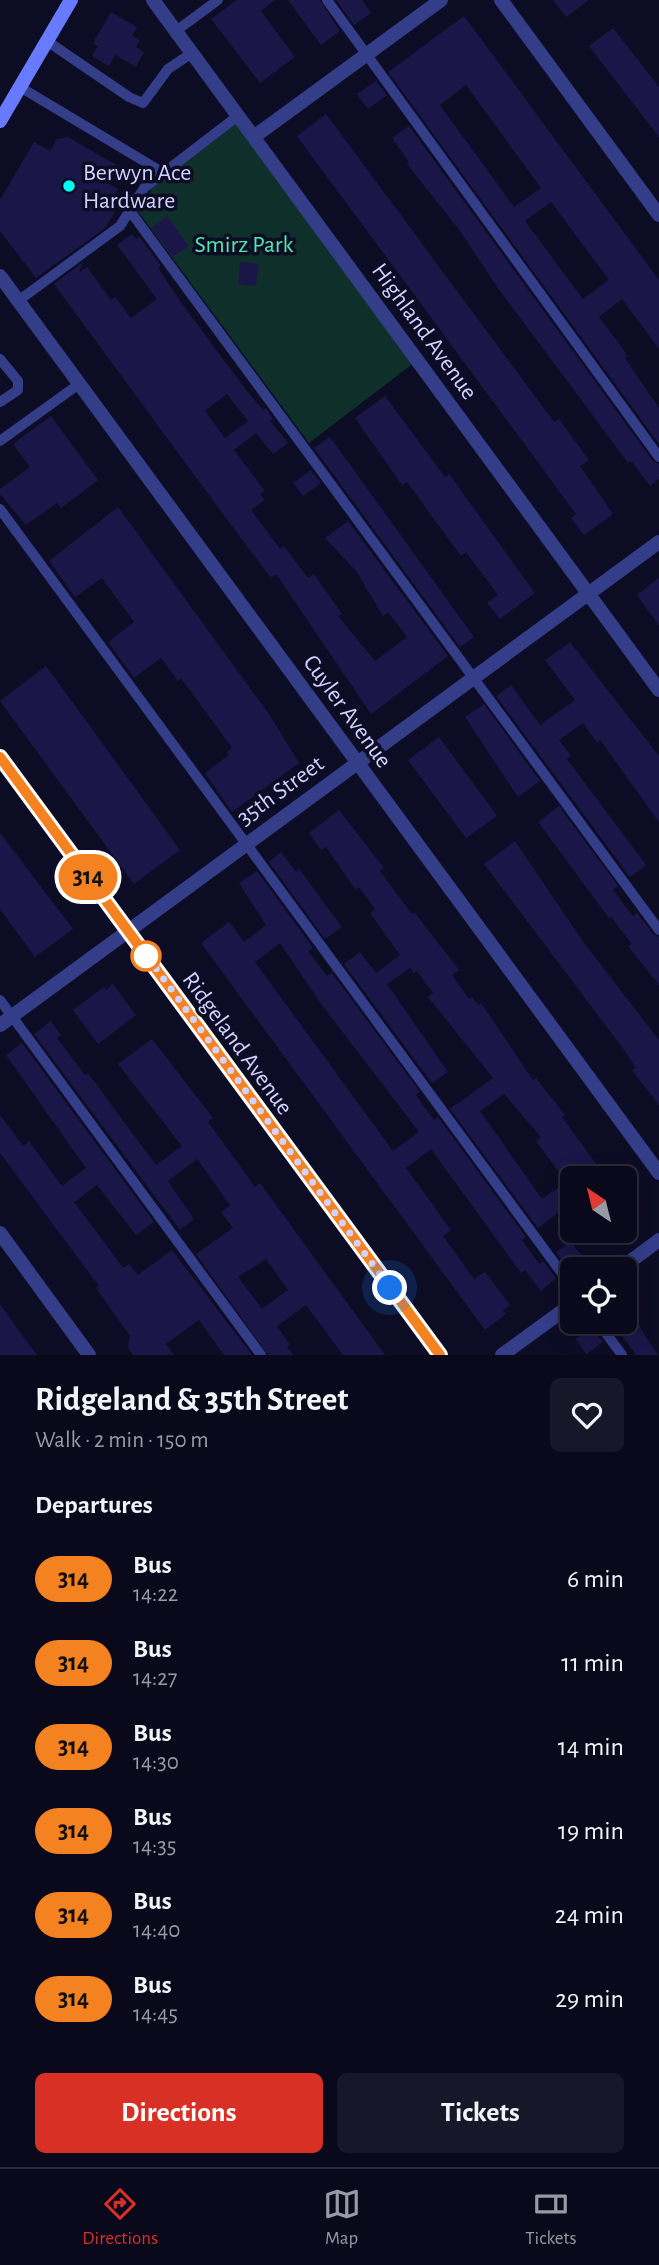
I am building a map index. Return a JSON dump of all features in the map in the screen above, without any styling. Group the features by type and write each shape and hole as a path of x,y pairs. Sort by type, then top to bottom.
{"main road":[{"path":"0,121 71,0"}],"street":[{"name":"Highland Avenue","path":"153,0 659,690"},
{"path":"255,136 440,0"},
{"path":"501,0 659,215"},
{"name":"Cuyler Avenue","path":"0,276 659,1172"},
{"name":"35th Street","path":"6,1021 659,542"},
{"name":"Ridgeland Avenue","path":"0,757 440,1355"},
{"path":"0,1233 89,1355"},
{"path":"636,1257 659,1240"},
{"path":"502,1355 560,1313"}],"lane":[{"path":"176,31 218,0"},
{"path":"327,0 659,457"},
{"path":"47,41 128,97 143,103 168,69 192,53"},
{"path":"20,87 162,172"},
{"path":"18,301 120,226 144,188 239,115"},
{"path":"130,211 659,930"},
{"path":"0,359 18,381 18,390 0,402"},
{"path":"0,441 79,384"},
{"path":"0,509 560,1271"},
{"path":"0,1000 6,1021 261,1355"},
{"path":"607,1334 622,1355"}],"green space":[{"name":"Smirz Park","path":"238,122 415,362 309,443 137,210 156,183"}],"building":[{"path":"237,0 275,0 261,11 295,57 260,83 211,19"},
{"path":"288,0 320,0 340,31 321,45"},
{"path":"336,0 362,0 371,13 354,25"},
{"path":"553,0 589,0 566,17"},
{"path":"111,12 137,27 132,35 140,40 136,47 144,52 136,67 115,55 109,66 92,56 98,46 93,43"},
{"path":"464,16 659,280 659,349 622,299 599,317 628,356 625,358 659,408 659,444 388,72","holes":["466,85 541,188 514,207 440,105","551,202 609,280 583,299 525,221"]},
{"path":"613,28 659,87 659,137 589,46"},
{"path":"376,81 387,95 368,109 357,94"},
{"path":"326,114 554,422 559,419 589,460 580,466 613,514 584,535 571,518 576,514 297,136"},
{"path":"409,126 653,461 659,464 659,479 650,486 631,461 628,463 495,284 460,231 407,164 409,162 392,138"},
{"path":"68,137 118,166 107,183 118,189 112,198 120,203 105,228 36,278 0,231 0,200 34,142 50,151 57,139"},
{"path":"167,216 189,246 173,257 151,228"},
{"path":"132,234 136,239 139,236 161,266 158,268 180,301 246,390 263,410 266,408 273,419 270,421 288,443 273,454 256,433 234,450 265,491 260,494 265,500 251,510 280,549 284,546 308,578 314,574 342,614 338,616 375,661 407,637 388,612 383,616 356,571 325,538 348,521 448,656 371,714 276,574 271,578 54,284 83,262 79,272 87,267 111,300 115,297 131,318 157,299 117,245","holes":["227,394 248,421 225,438 205,411"]},
{"path":"240,262 259,264 256,286 238,284"},
{"path":"385,396 445,477 449,474 535,593 500,619 487,603 498,595 466,552 461,556 407,482 402,485 355,418"},
{"path":"51,416 98,480 61,508 57,503 26,525 0,494 0,489 30,467 13,444"},
{"path":"330,437 474,637 460,647 314,448"},
{"path":"311,470 321,483 303,496 293,483"},
{"path":"118,507 269,714 299,763 232,812 205,773 229,755 227,752 232,748 192,693 181,678 178,681 161,658 134,678 108,642 134,622 102,578 75,597 49,561"},
{"path":"659,578 659,625 637,595"},
{"path":"570,642 659,756 659,822 600,740 597,743 583,723 559,740 571,756 567,759 646,865 630,877 496,696 511,685 540,725 575,700 545,660"},
{"path":"46,666 180,850 134,884 0,701"},
{"path":"484,704 540,781 518,797 465,717"},
{"path":"439,737 497,816 466,838 408,760"},
{"path":"559,806 618,886 613,890 631,914 633,916 637,913 653,934 659,937 659,985 628,946 632,944 611,917 609,918 538,822"},
{"path":"339,810 384,868 380,871 412,914 415,913 459,970 452,975 469,999 472,997 478,1005 481,1003 533,1080 536,1078 565,1115 562,1117 597,1166 560,1166 560,1174 536,1141 541,1137 504,1094 480,1111 542,1199 560,1186 560,1211 538,1228 450,1109 493,1078 428,997 433,993 417,971 414,973 410,968 387,984 448,1072 432,1083 344,964 360,952 376,973 400,955 370,913 375,909 359,887 355,889 326,847 321,850 309,833"},
{"path":"0,833 73,929 35,957 0,909"},
{"path":"515,841 584,943 659,1040 659,1105 632,1070 636,1068 622,1047 484,864"},
{"path":"281,852 296,872 299,869 342,927 325,939 269,862"},
{"path":"257,871 313,948 308,951 327,976 332,973 420,1092 416,1095 434,1120 438,1117 526,1237 522,1240 539,1264 543,1261 556,1278 541,1291 525,1270 521,1273 431,1149 406,1168 451,1230 443,1236 474,1279 485,1272 510,1305 503,1310 506,1314 485,1330 201,943 229,922 244,942 266,925 239,883","holes":["280,943 322,1005 419,1132 393,1151 255,962"]},
{"path":"113,984 136,1015 98,1044 73,1010 104,987 106,990"},
{"path":"51,1021 61,1035 57,1038 85,1075 88,1073 156,1165 182,1146 118,1064 152,1039 213,1118 208,1122 255,1187 260,1183 385,1355 343,1355 306,1305 277,1326 290,1345 287,1347 293,1355 268,1355 196,1254 233,1228 221,1212 230,1205 197,1159 168,1181 194,1219 180,1230 34,1034","holes":["266,1259 288,1290 262,1309 238,1277"]},
{"path":"22,1043 154,1222 136,1235 97,1185 74,1202 123,1268 129,1264 138,1275 172,1250 252,1355 224,1355 199,1320 166,1344 174,1355 133,1355 128,1348 130,1336 96,1288 99,1286 0,1153 0,1115 23,1146 29,1141 62,1186 86,1168 6,1055"},
{"path":"572,1243 582,1257 560,1258 556,1252"},
{"path":"0,1304 22,1335 37,1355 0,1355"},
{"path":"637,1325 658,1355 636,1355 621,1335 637,1334"},
{"path":"583,1334 597,1334 603,1342 586,1354 576,1339"}],"bus line":[{"name":"314","path":"0,757 440,1355"}],"place":[{"name":"Berwyn Ace Hardware","path":"69,186"}],"route":[{"path":"146,956 144,952 390,1288"}]}
